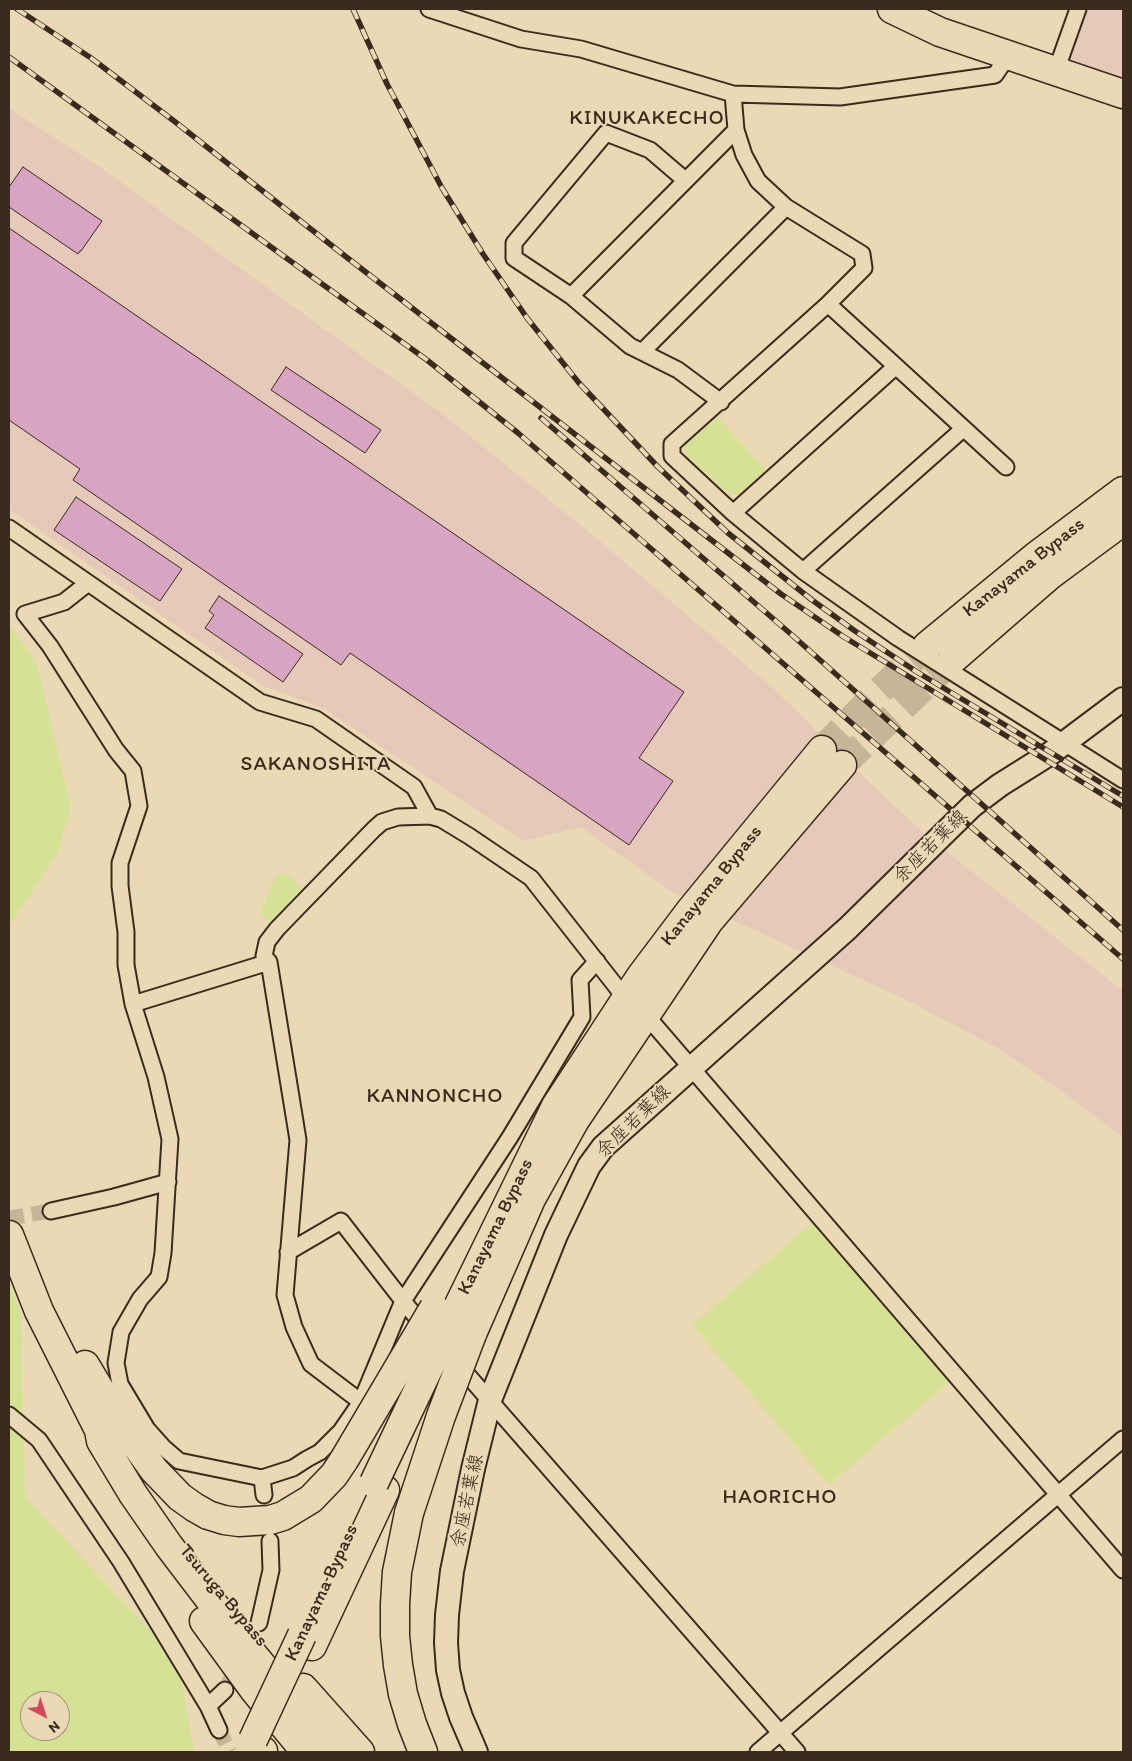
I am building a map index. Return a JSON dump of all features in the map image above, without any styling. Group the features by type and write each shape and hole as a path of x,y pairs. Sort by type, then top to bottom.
{"highway":[{"path":"892,9 940,32 1123,94"},
{"name":"Kanayama Bypass","path":"927,646 1035,557 1123,491"},
{"name":"Kanayama Bypass","path":"952,660 1050,575 1123,521"},
{"name":"Kanayama Bypass","path":"257,1749 556,1106 709,921 832,757"},
{"name":"Kanayama Bypass","path":"423,1752 403,1694 398,1665 395,1636 397,1572 409,1513 441,1416 455,1322 491,1269 636,1007"},
{"path":"9,1217 80,1355 100,1391 137,1448 154,1470 180,1497 194,1507 224,1520 239,1522 270,1520 296,1509 311,1499 328,1482 455,1322"},
{"name":"Tsuruga Bypass","path":"9,1234 39,1312 99,1430 106,1437 162,1522 233,1610 360,1752"},
{"path":"39,1312 44,1351 84,1437 217,1639 255,1691 306,1752"},
{"name":"Tsuruga Bypass","path":"99,1430 100,1441 133,1494 170,1546 233,1630 333,1752"}],"main road":[{"name":"余座若葉線","path":"476,1752 453,1692 446,1643 452,1572 473,1469 490,1400 556,1235 590,1166 603,1147 848,928 972,806 1000,785 1064,743 1123,699"}],"street":[{"path":"429,9 521,38 581,49 733,94 840,97 996,75 1008,56"},
{"path":"1056,72 1078,9"},
{"path":"733,94 736,130 744,155 758,181 786,207 862,254 864,268 828,304 672,444 672,456 733,513 803,571 898,638 974,684 1123,780"},
{"path":"571,296 736,130"},
{"path":"685,180 650,150 606,133 514,243 514,258 571,296 630,346 678,370 721,402"},
{"path":"642,352 786,207"},
{"path":"828,304 1006,467"},
{"path":"733,513 896,367"},
{"path":"803,571 963,429"},
{"path":"9,528 32,546 260,702 316,719 414,787 430,816"},
{"path":"88,583 64,602 25,614 50,646 116,750 133,771 139,806 120,863 120,886 126,932 126,965 133,1004 156,1077 170,1139 163,1253 159,1277 140,1299 121,1332 116,1363 120,1384 147,1430 179,1461 262,1478 293,1468 320,1452 341,1431 361,1402 403,1301 510,1137 582,1017 580,980 596,961"},
{"path":"361,1402 311,1364 294,1327 285,1295 298,1140 269,962 264,956 267,942 277,928 382,822 398,817 430,816 441,819 496,852 531,878 596,961 1123,1570"},
{"path":"133,1004 269,962"},
{"path":"51,1211 114,1197 168,1182"},
{"path":"288,1252 341,1221 403,1301 797,1752"},
{"path":"9,1415 39,1440 120,1562 208,1706 219,1730"},
{"path":"758,1752 1059,1496 1123,1439"},
{"path":"262,1478 264,1495"},
{"path":"259,1623 271,1570 270,1541"},
{"path":"208,1706 225,1690"}],"shaded area":[{"path":"1088,9 1123,9 1123,82 1065,64"},
{"path":"9,108 101,168 441,413 589,532 774,689 927,836 1123,991 1123,1137 1061,1091 997,1048 911,1002 674,893 581,827 524,841 321,707 263,686 9,509"}],"green space":[{"path":"716,415 767,471 742,494 729,494 685,454 684,444"},
{"path":"9,624 36,662 71,806 58,853 9,927"},
{"path":"277,873 291,877 304,892 273,925 260,913"},
{"path":"818,1218 955,1377 829,1485 692,1325"},
{"path":"9,1278 21,1314 25,1497 177,1659 196,1752 9,1752"}],"building":[{"path":"23,167 102,221 78,254 9,207 9,187"},
{"path":"9,228 684,692 639,758 673,781 629,845 350,653 341,665 73,480 80,469 9,420"},
{"path":"286,367 381,430 365,453 271,390"},
{"path":"76,497 182,569 160,601 54,530"},
{"path":"219,596 303,654 283,682 205,628 214,615 209,611"}],"tunnel":[{"path":"822,750 875,695 927,646"},
{"path":"842,765 952,660"},
{"path":"9,1218 51,1211"},
{"path":"225,1690 259,1623"},
{"path":"219,1730 230,1752"}],"railway":[{"path":"17,9 91,58 174,121 781,594 844,637 1123,807"},
{"path":"353,9 387,84 442,188 483,254 527,318 579,383 658,467 728,533 812,600 855,631 917,672 1123,796"},
{"path":"9,57 427,360 518,433 1123,959"},
{"path":"541,418 792,635 1123,930"}],"district":[{"name":"KINUKAKECHO","path":"647,119"},
{"name":"SAKANOSHITA","path":"316,765"},
{"name":"KANNONCHO","path":"435,1097"},
{"name":"HAORICHO","path":"780,1498"}]}
